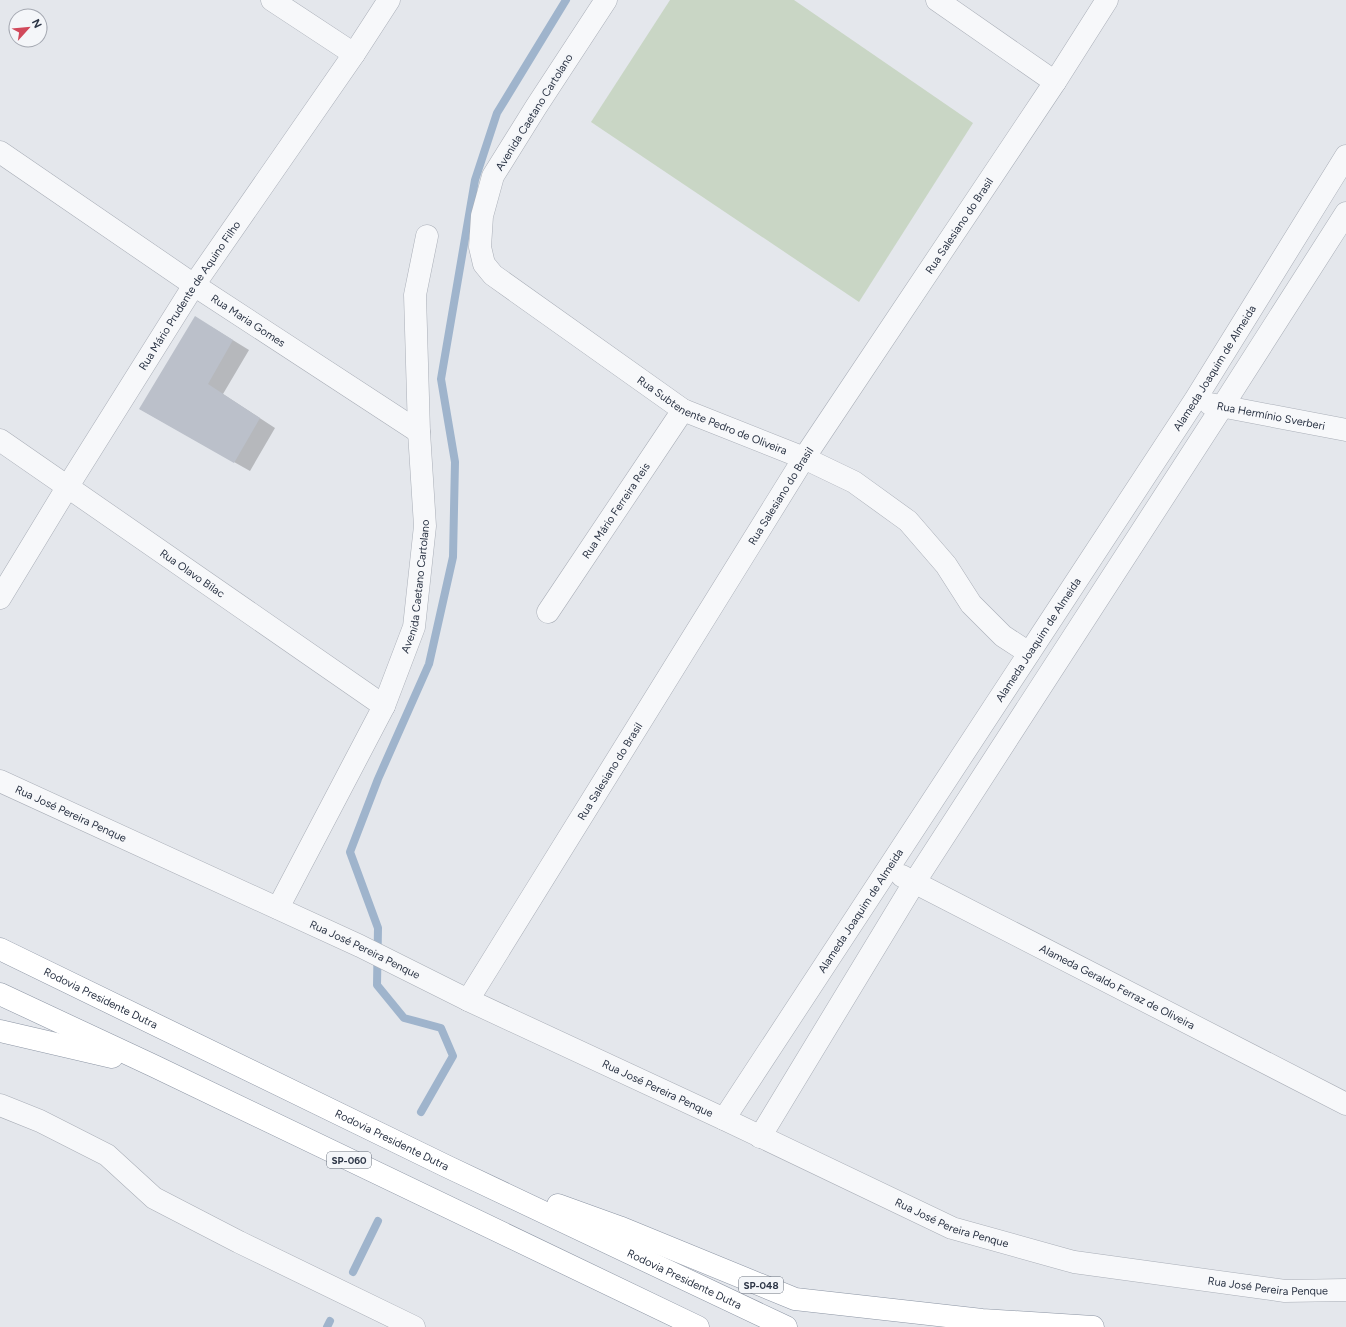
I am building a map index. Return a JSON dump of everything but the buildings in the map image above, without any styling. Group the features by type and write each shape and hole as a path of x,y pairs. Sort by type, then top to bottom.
{"highway":[{"name":"Rodovia Presidente Dutra","path":"0,949 446,1166 786,1327"},
{"name":"SP-060","path":"0,994 154,1066 698,1327"},
{"path":"0,1031 154,1066"},
{"name":"SP-048","path":"446,1166 619,1227 795,1299 982,1320 1093,1327"}],"street":[{"path":"272,0 354,54"},
{"name":"Rua Mário Prudente de Aquino Filho","path":"0,598 68,486 194,285 354,54 389,0"},
{"name":"Avenida Caetano Cartolano","path":"493,275 484,264 480,246 482,216 494,176 536,106 606,0"},
{"path":"937,0 1055,82"},
{"name":"Rua Salesiano do Brasil","path":"468,1000 804,458 1055,82 1107,0"},
{"name":"Rua Maria Gomes","path":"0,152 194,285 418,432"},
{"name":"Alameda Joaquim de Almeida","path":"724,1119 1195,400 1346,156"},
{"path":"760,1137 914,883 1346,213"},
{"name":"Avenida Caetano Cartolano","path":"278,908 384,706 414,627 425,526 418,432 415,295 427,236"},
{"name":"Rua Subtenente Pedro de Oliveira","path":"493,275 683,410 804,458 854,482 908,521 946,564 971,604 1003,636 1030,653"},
{"name":"Rua Hermínio Sverberi","path":"1195,400 1222,407 1346,430"},
{"name":"Rua Mário Ferreira Reis","path":"548,612 683,410"},
{"name":"Rua Olavo Bilac","path":"0,440 384,706"},
{"name":"Rua José Pereira Penque","path":"0,781 360,946 468,1000 724,1119 952,1228 1074,1262 1285,1291 1346,1290"},
{"name":"Alameda Geraldo Ferraz de Oliveira","path":"888,869 1346,1104"},
{"path":"0,1105 40,1121 108,1155 154,1198 245,1245 414,1327"}],"green space":[{"path":"670,0 794,0 973,123 859,302 591,122"}],"waterway":[{"path":"421,1112 453,1056 441,1028 404,1018 377,985 378,928 350,852 378,779 429,664 453,557 455,462 441,379 475,180 497,113 566,0"},
{"path":"353,1272 378,1221"},
{"path":"327,1327 330,1321"}]}
